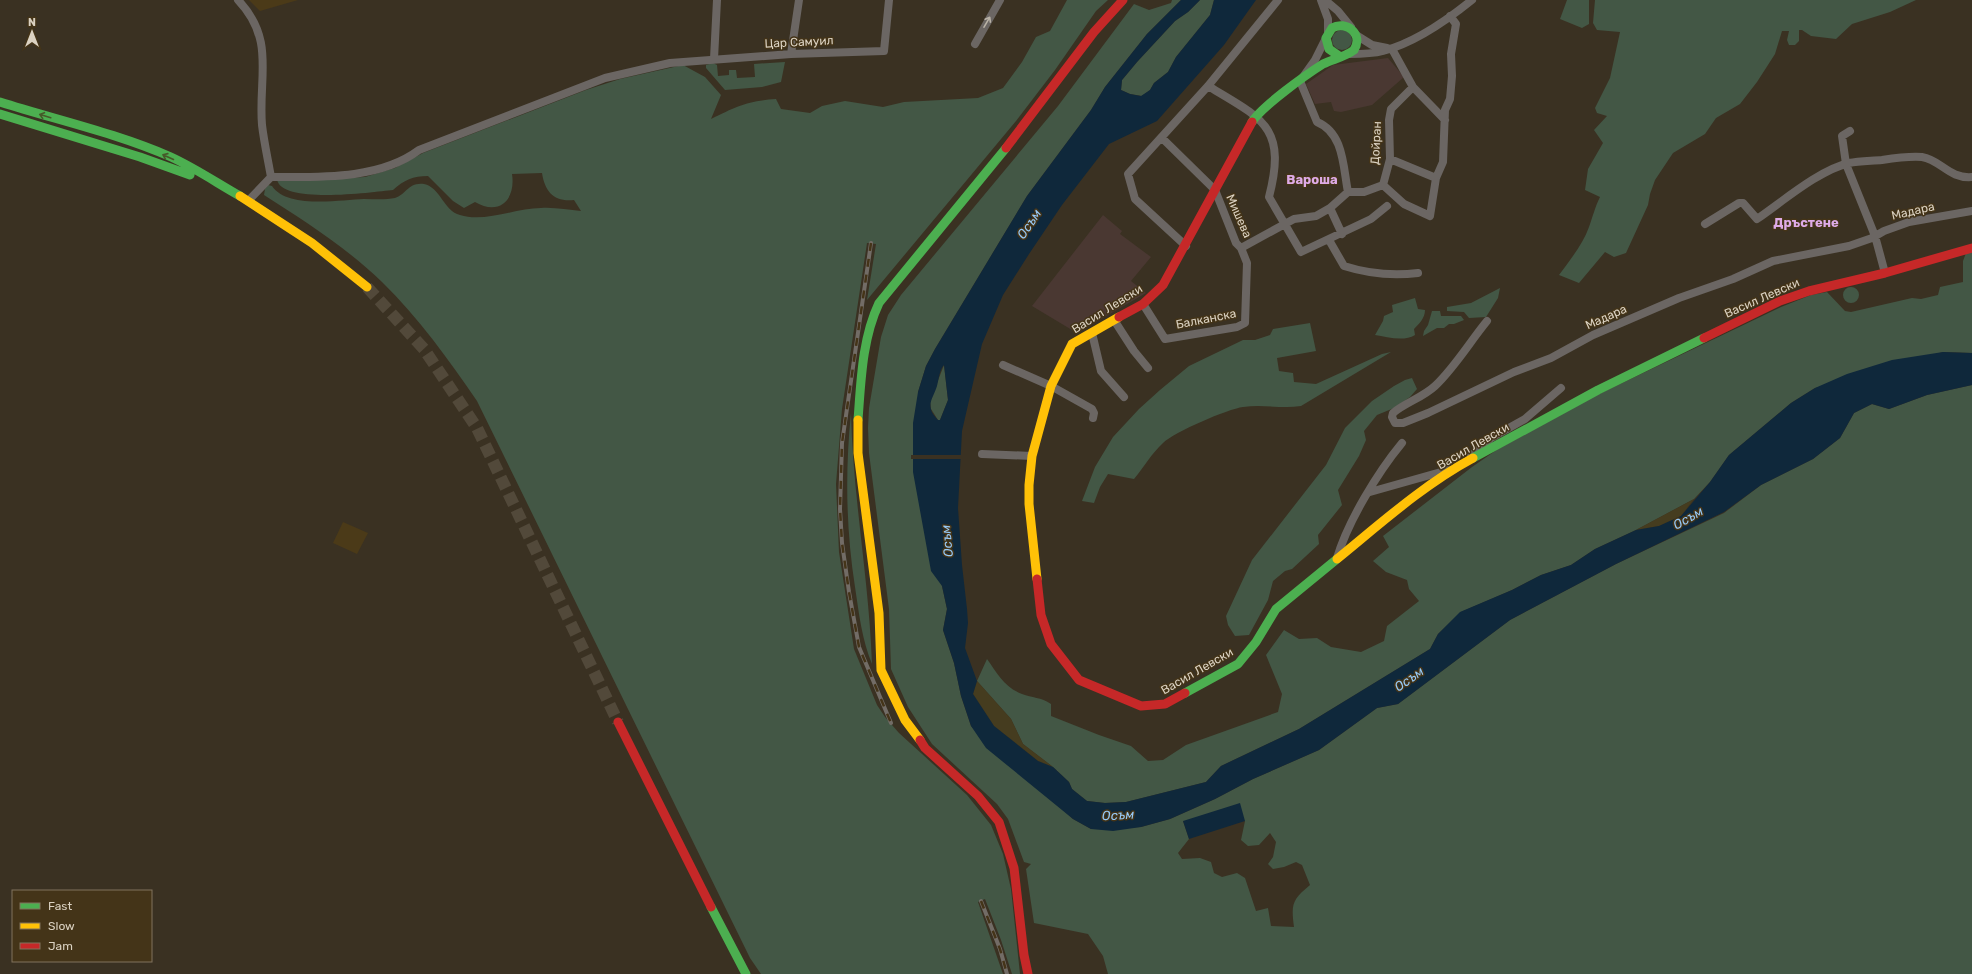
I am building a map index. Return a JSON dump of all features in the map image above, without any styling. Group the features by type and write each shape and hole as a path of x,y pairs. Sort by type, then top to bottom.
{"street":[{"path":"238,0 250,12 259,31 263,50 262,125 272,177 249,200"},
{"path":"714,59 717,0"},
{"path":"791,54 799,0"},
{"name":"Цар Самуил","path":"272,177 306,177 374,172 407,160 419,150 605,78 670,64 714,59 791,54 884,51 889,0"},
{"path":"975,44 1000,0"},
{"path":"1028,974 1014,868 1008,845 998,822 978,796 925,748 905,720 881,670 879,613 858,453 858,408 867,337 872,318 879,304 1013,140 1094,32 1123,0"},
{"path":"1186,246 1135,199 1128,174 1208,86 1278,0"},
{"path":"1321,0 1328,20 1326,42 1330,52 1340,56 1349,54 1378,53 1392,49 1424,34 1472,0"},
{"path":"1325,0 1338,11 1354,32 1356,47 1349,54"},
{"path":"1241,248 1294,220 1316,216 1330,208 1348,192 1364,192 1383,185 1404,204 1430,216 1436,178 1443,162 1445,110 1450,99 1452,81 1451,54 1456,24 1450,16"},
{"path":"1348,192 1339,143 1324,125 1317,122 1300,80 1315,60 1327,35 1335,26 1340,25 1354,32 1372,46 1392,49"},
{"path":"1392,49 1413,87 1445,120"},
{"name":"Васил Левски","path":"1340,56 1300,80 1256,115 1164,285 1143,304 1072,344 1051,386 1032,456 1029,504 1041,615 1051,644 1079,680 1141,706 1165,704 1238,664 1256,642 1276,609 1397,510 1454,468 1598,390 1780,301 1809,291 1885,273 1972,248"},
{"path":"1208,86 1256,115 1270,134 1274,142 1275,174 1269,197 1301,252 1330,240 1371,219 1387,206"},
{"name":"Дойран","path":"1383,185 1390,159 1389,120 1391,109 1413,87"},
{"path":"0,102 152,150 171,158 249,200 303,236 367,287"},
{"path":"0,114 140,157 227,189"},
{"path":"0,120 140,157"},
{"path":"1850,131 1842,136 1846,164 1875,236 1885,273"},
{"name":"Мишева","path":"1162,138 1215,190 1236,243 1241,248 1247,263 1245,323"},
{"path":"1705,224 1739,203 1743,203 1748,207 1757,219 1800,189 1834,169 1846,164 1913,156 1926,158 1953,174 1963,178 1972,177"},
{"path":"1390,159 1436,178"},
{"path":"1330,208 1342,234"},
{"name":"Мадара","path":"1487,321 1452,368 1434,387 1422,397 1394,414 1392,417 1395,423 1403,423 1416,418 1514,372 1551,358 1593,335 1679,298 1733,279 1773,261 1849,246 1909,222 1972,211"},
{"path":"1330,240 1344,266 1362,272 1386,275 1418,273"},
{"name":"Балканска","path":"1143,304 1165,340 1237,327 1245,323"},
{"path":"1114,320 1134,351 1148,368"},
{"path":"1092,333 1101,371 1124,397"},
{"path":"1003,365 1051,386 1092,409 1094,413 1093,418"},
{"path":"1370,492 1454,468 1490,438 1525,419 1561,388"},
{"path":"1337,559 1345,533 1388,460 1402,442"},
{"path":"982,454 1032,456"},
{"path":"618,722 738,961 746,974"}],"shaded area":[{"path":"249,0 298,0 260,11"},
{"path":"1388,58 1404,77 1372,105 1341,112 1334,111 1331,102 1315,104 1306,84 1333,65"},
{"path":"1103,215 1122,231 1120,234 1151,257 1131,281 1146,293 1077,333 1032,306"},
{"path":"343,522 368,533 357,554 333,543"}],"green space":[{"path":"1067,0 1108,0 1096,11 1055,70 1016,121 867,300 876,244 867,243 842,409 836,484 839,552 854,649 877,705 885,717 899,733 967,795 991,825 1003,854 1011,889 1020,974 1012,974 985,899 978,902 1003,974 761,974 750,958 477,401 421,324 382,282 341,247 264,195 265,189 268,185 272,186 279,193 289,198 315,202 395,198 414,185 424,184 434,190 455,213 469,217 490,216 541,208 581,211 574,200 561,199 552,194 545,186 542,173 512,174 513,183 508,198 504,203 498,206 484,206 475,202 464,208 453,201 428,176 409,179 393,190 329,195 294,192 282,187 277,179 311,180 365,177 395,168 423,153 586,90 620,79 683,65 705,77 721,95 711,119 742,105 757,101 776,99 781,109 810,113 822,106 845,101 883,107 904,102 978,98 1003,88 1022,62 1036,37 1050,31"},
{"path":"1172,0 1181,0 1147,34 1105,87 1091,110 1027,196 935,349 926,366 918,392 942,586 947,609 943,630 954,663 961,696 971,726 1073,819 1091,829 1141,827 1170,819 1215,799 1253,779 1319,750 1377,708 1398,704 1510,620 1616,564 1724,513 1761,485 1813,459 1840,438 1854,413 1872,404 1889,409 1927,395 1972,385 1972,974 1108,974 1103,956 1088,934 1034,923 1026,869 1031,864 1024,862 1008,819 997,804 932,744 908,707 891,669 889,609 869,453 869,408 881,337 888,315 901,295 1058,106 1134,4 1149,10 1171,3","holes":["1183,821 1245,821 1241,840 1248,846 1259,845 1270,833 1276,842 1273,857 1268,864 1273,869 1284,867 1296,862 1302,865 1310,885 1299,895 1294,903 1294,927 1271,926 1268,908 1256,911 1245,878 1237,873 1222,877 1214,873 1211,862 1200,858 1182,859 1178,853 1189,839"]},
{"path":"1200,0 1214,0 1210,15 1176,57 1168,72 1154,83 1150,90 1142,96 1130,94 1121,90 1122,80 1137,62 1175,21 1188,12"},
{"path":"1567,0 1589,0 1589,24 1582,28 1560,19"},
{"path":"1595,0 1916,0 1890,12 1852,24 1836,39 1811,36 1802,30 1799,30 1799,41 1795,45 1789,45 1787,40 1789,31 1782,31 1775,54 1757,82 1740,104 1716,118 1705,134 1673,153 1655,180 1648,205 1626,253 1614,257 1605,252 1579,283 1559,275 1583,240 1600,197 1585,190 1588,169 1603,143 1594,130 1607,116 1597,113 1595,108 1610,78 1620,32 1597,30 1593,23"},
{"path":"1342,30 1349,33 1352,40 1349,47 1342,50 1335,47 1332,40 1335,33"},
{"path":"785,62 781,82 762,87 725,90 706,68 706,65 713,63 717,65 718,76 729,75 729,70 736,70 737,78 755,77 754,64"},
{"path":"1972,252 1972,353 1943,352 1815,388 1791,403 1729,455 1710,482 1694,499 1636,530 1595,549 1571,565 1541,575 1512,590 1461,612 1438,634 1430,649 1299,729 1221,766 1206,782 1126,802 1105,803 1087,801 1072,789 1069,782 1053,767 1023,744 1011,719 977,681 987,659 1002,680 1011,688 1022,694 1044,700 1051,704 1051,716 1131,746 1148,761 1163,760 1186,745 1278,712 1282,694 1266,655 1284,630 1299,639 1317,638 1331,647 1361,652 1384,641 1387,626 1419,601 1409,589 1407,580 1386,572 1373,561 1389,547 1383,536 1472,467 1498,449 1595,396 1781,307 1811,295 1827,292 1845,311 1851,312 1912,298 1921,299 1938,295 1940,287 1963,282 1963,261 1966,253"},
{"path":"1848,287 1854,287 1859,292 1857,301 1854,303 1848,303 1843,298 1843,292"},
{"path":"1500,288 1498,298 1486,317 1469,318 1464,312 1447,311 1447,307 1471,303"},
{"path":"1415,298 1418,309 1425,310 1425,313 1420,323 1414,329 1415,335 1401,339 1375,335 1383,321 1384,316 1393,312 1392,305"},
{"path":"1432,311 1440,311 1441,316 1461,316 1464,320 1454,324 1449,324 1444,328 1437,328 1423,336"},
{"path":"1310,323 1316,351 1277,358 1279,371 1293,373 1294,382 1316,384 1382,354 1391,352 1301,406 1243,407 1226,412 1189,427 1163,443 1134,479 1108,474 1100,487 1094,503 1082,501 1095,467 1113,437 1139,409 1189,366 1243,340 1255,340 1270,335 1273,329"},
{"path":"944,365 948,400 940,420 938,420 931,409 930,401"},
{"path":"1412,378 1417,389 1410,397 1394,408 1377,415 1364,431 1366,440 1359,456 1338,490 1342,505 1318,535 1319,544 1292,569 1285,571 1273,581 1268,600 1249,635 1235,636 1228,625 1226,616 1252,560 1326,465 1345,428 1372,401 1394,386"},
{"path":"851,413 852,445 868,601 872,664 861,627 852,565 848,522 847,479"}],"sand":[{"path":"1694,499 1681,516 1659,526 1636,530"},
{"path":"977,681 1011,719 1023,744 1053,767 1038,761 994,726 973,694"}],"water":[{"name":"Осъм","path":"1181,0 1200,0 1188,12 1175,21 1122,80 1121,90 1130,94 1141,96 1150,90 1154,83 1168,72 1176,57 1210,15 1214,0 1256,0 1224,45 1157,121 1109,144 1062,205 1003,295 982,344 962,431 958,508 968,623 965,648 977,681 973,694 994,726 1038,761 1053,767 1069,782 1072,789 1087,801 1105,803 1126,802 1206,782 1221,766 1299,729 1430,649 1438,634 1460,612 1512,590 1541,575 1571,565 1595,549 1636,530 1659,526 1681,516 1710,482 1729,455 1791,403 1815,388 1847,374 1892,360 1943,352 1972,353 1972,385 1927,395 1889,409 1872,404 1854,413 1840,438 1813,459 1761,485 1724,512 1616,564 1510,620 1398,704 1377,708 1319,750 1253,779 1215,799 1170,819 1141,827 1113,831 1091,829 1073,819 986,748 971,726 961,696 954,663 943,630 947,609 942,586 931,571 913,472 913,423 918,392 926,366 1027,196 1091,110 1105,87 1147,34","holes":["944,365 948,400 940,420 938,420 931,411 930,407 940,372"]},
{"path":"1240,803 1245,821 1189,839 1183,821"}],"pier":[{"path":"911,455 963,455 963,459 911,459"}],"tunnel":[{"path":"367,287 424,349 477,428 618,722"}],"railway":[{"path":"871,243 842,443 840,509 842,543 859,647 891,723"},
{"path":"981,901 1000,949 1007,974"}],"traffic: fast":[{"path":"1252,122 1274,100 1306,75 1323,64 1354,50 1357,39 1355,34 1348,27 1337,26 1332,28 1326,38 1329,49 1339,56"},
{"path":"0,102 150,148 189,166 240,196"},
{"path":"0,114 140,157 190,175"},
{"path":"858,420 863,360 869,331 879,303 1006,148"},
{"path":"1473,458 1598,390 1704,338"},
{"path":"1185,693 1238,664 1256,642 1276,609 1337,559"},
{"path":"711,907 746,974"}],"traffic: slow":[{"path":"240,196 312,243 367,287"},
{"path":"1037,579 1029,504 1029,485 1032,456 1051,386 1072,344 1119,317"},
{"path":"858,420 858,453 879,613 881,670 905,720 920,740"},
{"path":"1337,559 1419,493 1473,458"}],"traffic: jam":[{"path":"1006,148 1094,32 1123,0"},
{"path":"1119,317 1143,304 1163,285 1252,122"},
{"path":"1704,338 1780,301 1809,291 1885,273 1972,248"},
{"path":"1037,579 1041,615 1051,644 1079,680 1141,706 1165,704 1185,693"},
{"path":"618,722 711,907"},
{"path":"920,740 925,748 978,796 999,822 1014,868 1024,955 1028,974"}],"district":[{"name":"Вароша","path":"1312,179"},
{"name":"Дръстене","path":"1806,222"}]}
